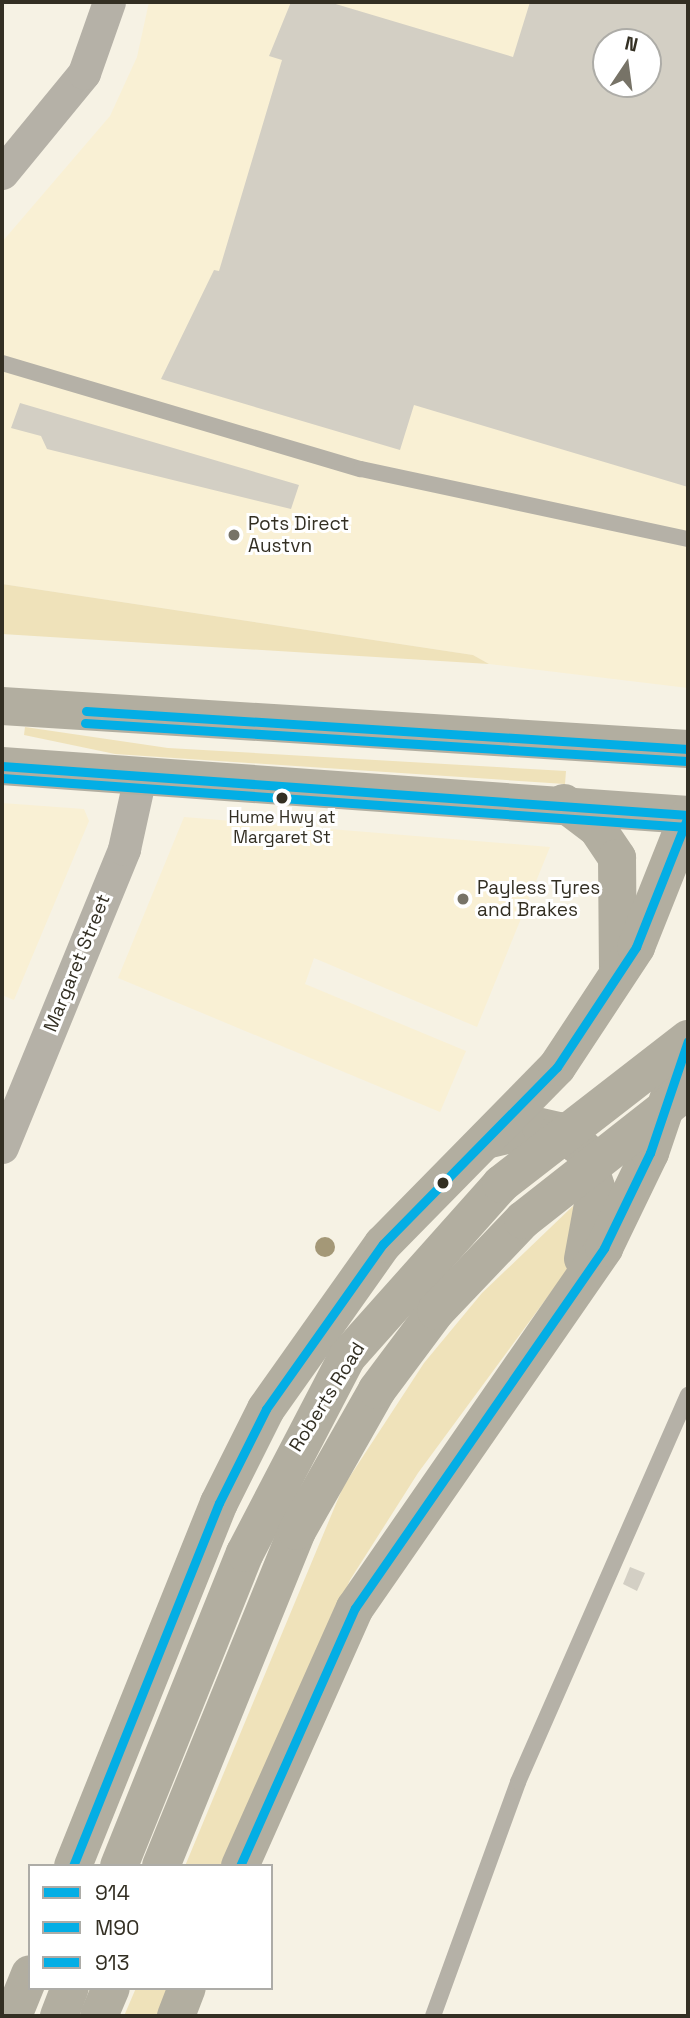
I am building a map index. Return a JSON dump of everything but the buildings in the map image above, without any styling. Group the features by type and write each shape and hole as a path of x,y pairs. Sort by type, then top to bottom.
{"highway":[{"path":"2,706 688,749"},
{"path":"2,766 564,803 688,816 618,977 557,1067 383,1244 266,1409 219,1503 74,1864"},
{"path":"564,803 597,828 617,858 618,977"},
{"path":"241,1864 355,1608 412,1517 571,1301 629,1200 688,1040"},
{"name":"Roberts Road","path":"121,1864 245,1553 347,1357 501,1184 688,1040"},
{"name":"Roberts Road","path":"162,1864 297,1531 377,1390 436,1311 523,1220 688,1090"},
{"path":"489,1139 541,1127 559,1130 584,1150 596,1188 571,1301"},
{"path":"13,2016 28,1980"},
{"path":"59,2016 69,1990"},
{"path":"99,2016 110,1990"},
{"path":"176,2016 186,1990"}],"street":[{"path":"2,173 84,73 109,2"},
{"name":"Margaret Street","path":"2,1147 124,849 140,776"}],"lane":[{"path":"2,363 361,469 688,539"},
{"path":"433,2016 518,1782 688,1395"}],"shaded area":[{"path":"149,2 688,2 688,688 489,664 473,655 2,584 2,242 110,116 137,57"},
{"path":"2,584 473,655 489,664 2,634"},
{"path":"25,727 168,748 566,771 565,784 115,754 24,735"},
{"path":"2,803 84,809 89,821 14,1000 2,995"},
{"path":"184,817 550,847 477,1027 314,958 305,984 466,1051 440,1112 118,978"},
{"path":"574,1205 571,1265 418,1473 350,1580 227,1864 186,1864 343,1487 424,1363 482,1293"},
{"path":"135,1990 173,1990 163,2016 124,2016"}],"transit line":[{"name":"M90","path":"86,711 688,749"},
{"name":"913","path":"85,723 687,761"},
{"name":"M90","path":"2,766 688,815"},
{"name":"913","path":"2,778 687,827"},
{"name":"914","path":"74,1864 219,1503 266,1409 383,1244 557,1067 636,947 688,816"},
{"name":"914","path":"241,1864 355,1608 604,1248 650,1153 688,1041"}],"place":[{"name":"Pots Direct Austvn","path":"234,535"},
{"name":"Hume Hwy at Margaret St","path":"282,798"},
{"name":"Payless Tyres and Brakes","path":"463,899"}]}
